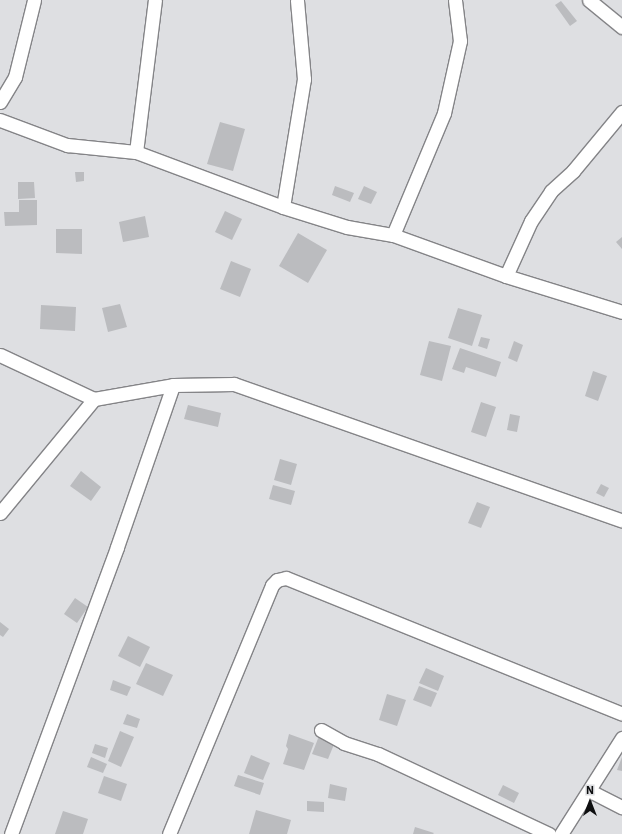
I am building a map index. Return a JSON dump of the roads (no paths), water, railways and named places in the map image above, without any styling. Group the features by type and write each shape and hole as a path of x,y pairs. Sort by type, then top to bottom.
{"street":[{"path":"0,102 15,77 34,0"},
{"path":"136,152 155,0"},
{"path":"283,206 304,79 297,0"},
{"path":"393,235 444,113 460,41 455,0"},
{"path":"589,0 622,27"},
{"path":"506,276 531,221 551,191 573,171 622,112"},
{"path":"0,120 67,145 136,152 283,206 347,227 393,235 506,276 622,312"},
{"path":"2,359 94,399 173,385 234,384 622,521"},
{"path":"10,834 117,547 173,385"},
{"path":"0,513 94,399"},
{"path":"169,834 272,585 277,580 286,578 622,714"},
{"path":"321,730 344,743 378,754 550,834"},
{"path":"561,834 590,791 622,738"},
{"path":"590,791 622,807"}]}
